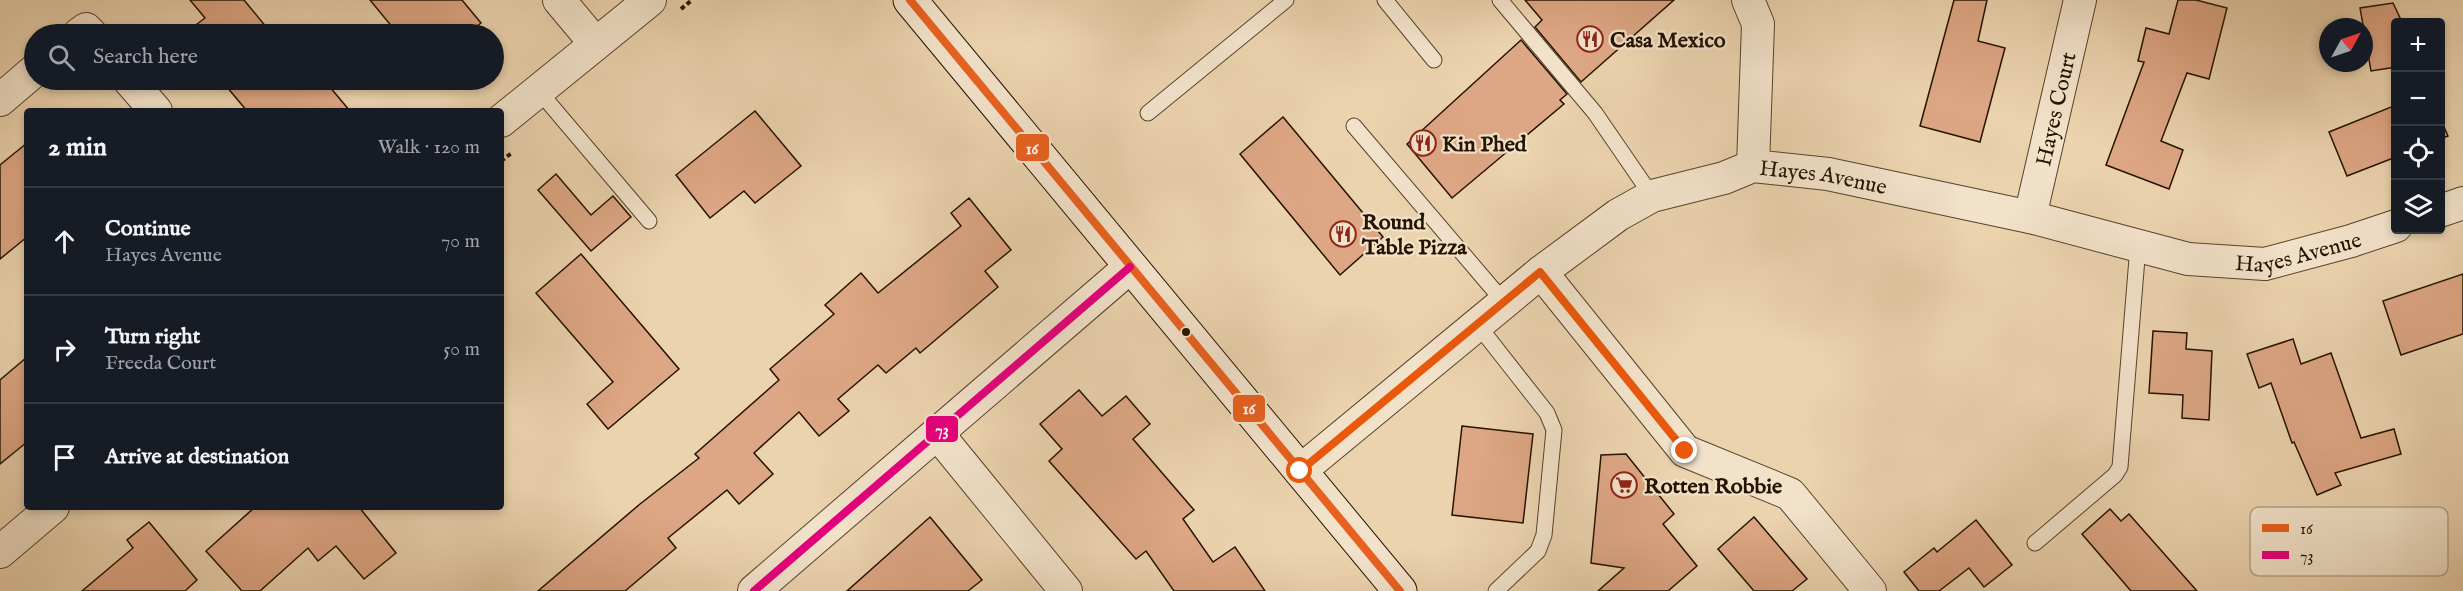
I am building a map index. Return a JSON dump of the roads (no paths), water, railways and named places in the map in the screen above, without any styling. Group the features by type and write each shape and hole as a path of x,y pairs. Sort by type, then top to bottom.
{"main road":[{"path":"910,0 1400,591"}],"street":[{"path":"559,0 595,43"},
{"path":"504,118 650,0"},
{"path":"1748,0 1758,24 1753,166"},
{"name":"Hayes Court","path":"2031,218 2080,0"},
{"path":"0,100 24,80"},
{"path":"138,90 153,108"},
{"name":"Hayes Avenue","path":"1300,471 1540,272 1618,215 1652,196 1724,178 1753,166 1828,174 2031,218 2188,259 2265,264 2391,228"},
{"path":"2445,209 2463,203"},
{"path":"754,591 1130,267"},
{"path":"1540,272 1685,451 1790,494 1870,591"},
{"path":"937,433 1066,591"},
{"path":"0,552 49,510"}],"lane":[{"path":"1148,112 1286,0"},
{"path":"1385,0 1434,60"},
{"path":"1500,0 1595,113 1652,196"},
{"path":"538,90 649,221"},
{"path":"1354,126 1504,302"},
{"path":"2035,543 2115,475 2120,468 2138,246"},
{"path":"1477,324 1547,413 1554,430 1544,535 1538,551 1496,591"}],"place":[{"name":"Casa Mexico","path":"1590,39"},
{"name":"Kin Phed","path":"1423,143"},
{"name":"Round Table Pizza","path":"1343,234"},
{"name":"Rotten Robbie","path":"1624,485"}]}
